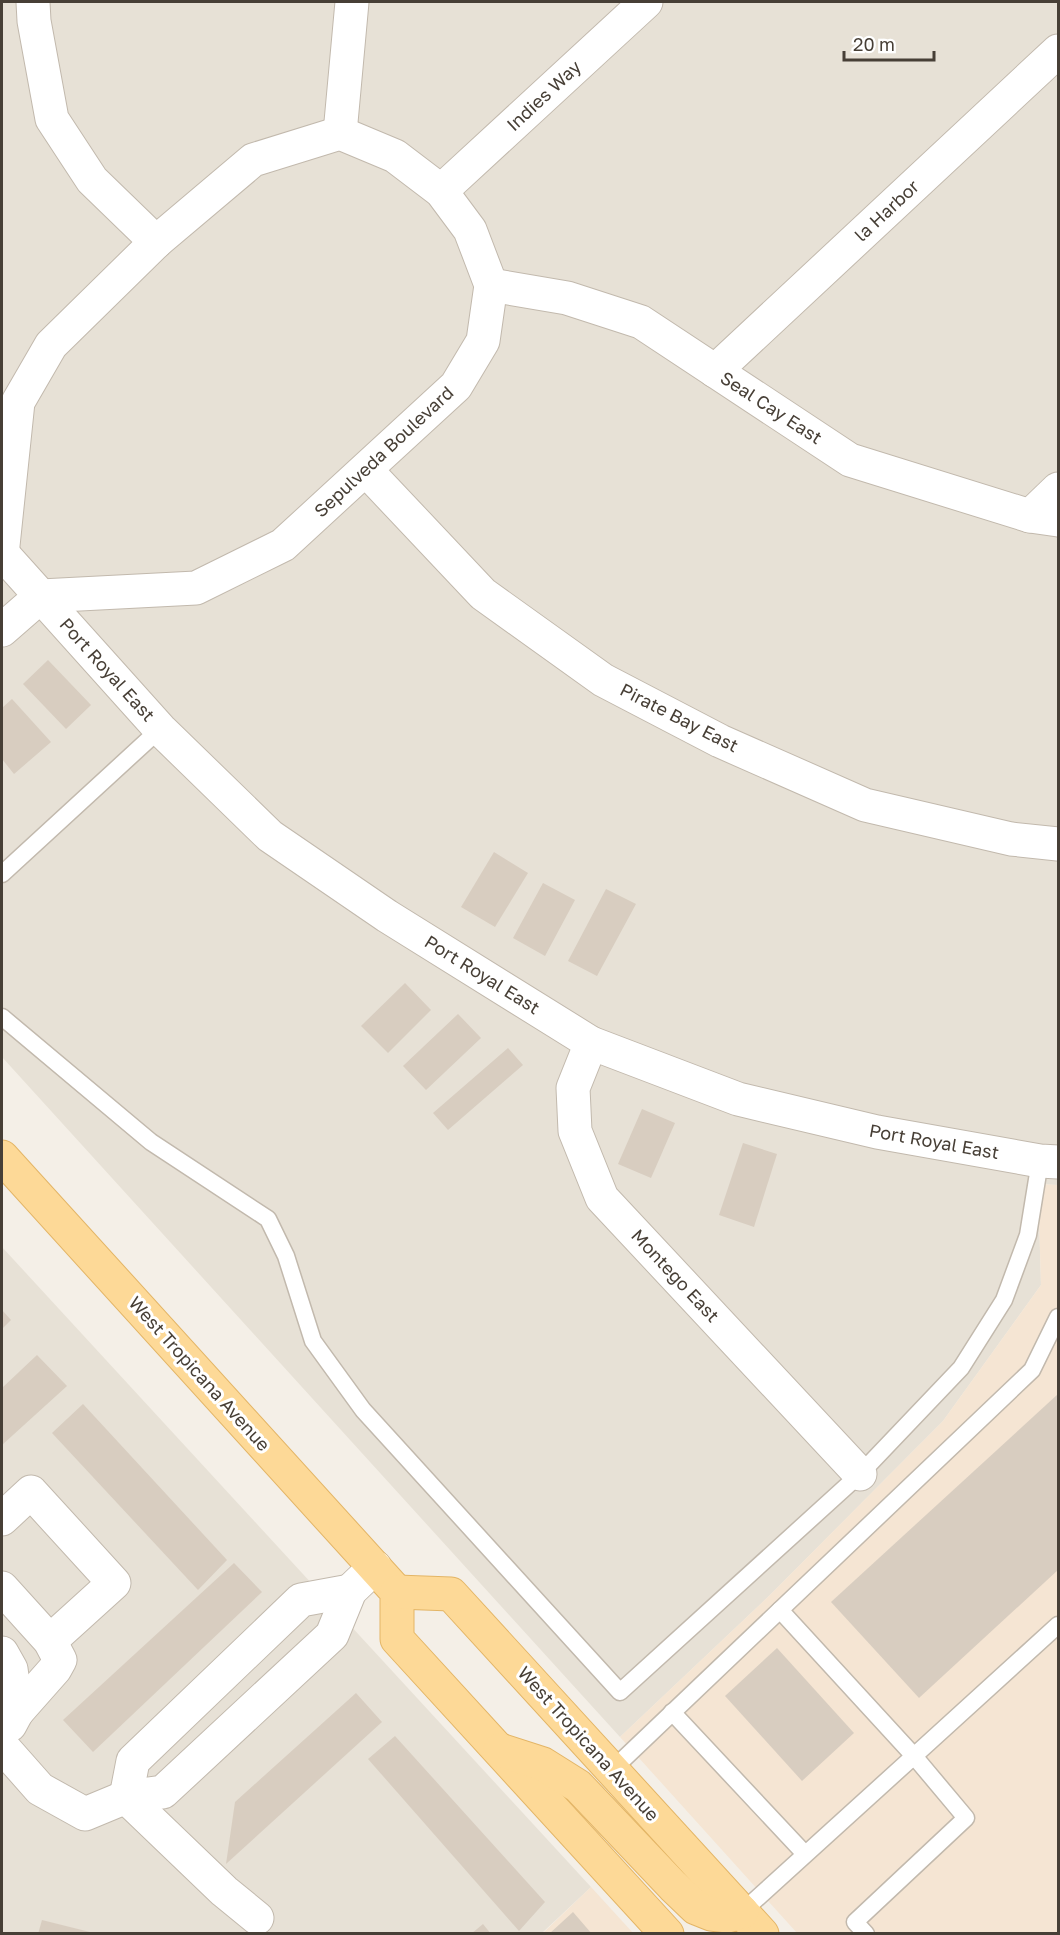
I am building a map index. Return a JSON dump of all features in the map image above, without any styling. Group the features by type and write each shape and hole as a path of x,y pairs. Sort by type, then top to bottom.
{"main road":[{"name":"West Tropicana Avenue","path":"2,1157 397,1592 451,1594 752,1923"},
{"path":"397,1592 397,1639 667,1934"},
{"path":"498,1749 543,1764 578,1786 696,1908 711,1914 752,1923"}],"street":[{"path":"33,2 34,21 52,119 92,180 156,242"},
{"path":"2,630 14,567 18,402 51,345 156,242 253,160 340,133 352,2"},
{"name":"Indies Way","path":"441,191 646,2"},
{"name":"la Harbor","path":"715,371 1059,51"},
{"name":"Sepulveda Boulevard","path":"14,567 196,588 284,545 456,386 483,341 491,285 470,230 441,191 396,156 340,133"},
{"name":"Seal Cay East","path":"491,285 567,298 641,322 850,460 1044,518"},
{"name":"Pirate Bay East","path":"366,470 483,594 603,680 720,741 865,805 1011,839 1059,844"},
{"path":"1044,518 1059,489"},
{"name":"Port Royal East","path":"14,567 160,729 270,836 387,916 591,1042 738,1099 877,1132 1049,1162"},
{"name":"Montego East","path":"591,1042 573,1088 575,1131 602,1198 860,1474"},
{"path":"2,1519 31,1492 114,1583 50,1641"},
{"path":"2,1746 40,1789 85,1814 126,1797 163,1792 332,1635 350,1591 375,1567"},
{"path":"2,1588 50,1641 60,1660 9,1724"},
{"path":"126,1797 134,1761 301,1600 350,1591"},
{"path":"2,1653 11,1669 9,1724"},
{"path":"126,1797 224,1891 257,1918"}],"lane":[{"path":"2,874 160,729"},
{"path":"2,1017 151,1142 268,1219 286,1256 313,1341 371,1418 620,1692 860,1474 960,1368 1004,1300 1028,1235 1049,1162"},
{"path":"612,1770 1032,1370 1059,1317"},
{"path":"780,1610 914,1756 966,1818 855,1922 866,1934"},
{"path":"752,1923 805,1854 1059,1625"},
{"path":"672,1712 805,1854"}],"shaded area":[{"path":"2,2 1058,2 1058,1185 1038,1184 1041,1285 943,1421 770,1595 620,1737 2,1057"},
{"path":"1038,1184 1058,1185 1058,1933 797,1933 620,1737 770,1595 943,1421 1041,1285"},
{"path":"2,1247 591,1887 542,1933 2,1933"},
{"path":"591,1887 633,1933 542,1934"}],"building":[{"path":"48,660 91,705 66,729 23,684"},
{"path":"12,699 51,742 14,774 2,759 2,708"},
{"path":"494,852 528,873 495,927 461,907"},
{"path":"543,883 575,900 545,956 513,938"},
{"path":"606,889 636,904 597,976 568,961"},
{"path":"405,983 431,1010 388,1053 361,1026"},
{"path":"458,1014 481,1038 426,1090 403,1066"},
{"path":"508,1048 523,1065 448,1130 433,1113"},
{"path":"642,1109 675,1123 651,1178 618,1164"},
{"path":"743,1143 777,1154 754,1227 719,1215"},
{"path":"2,1310 11,1320 2,1329"},
{"path":"37,1355 67,1386 2,1445 2,1388"},
{"path":"1058,1394 1058,1570 919,1698 831,1602"},
{"path":"83,1404 227,1560 198,1590 52,1433"},
{"path":"234,1563 262,1592 93,1752 63,1720"},
{"path":"777,1648 854,1733 802,1781 725,1696"},
{"path":"356,1693 382,1722 226,1864 235,1802"},
{"path":"395,1736 545,1902 519,1931 368,1759"},
{"path":"573,1912 592,1934 549,1934"},
{"path":"42,1920 94,1933 94,1934 38,1934"},
{"path":"483,1924 491,1934 471,1934"}]}
